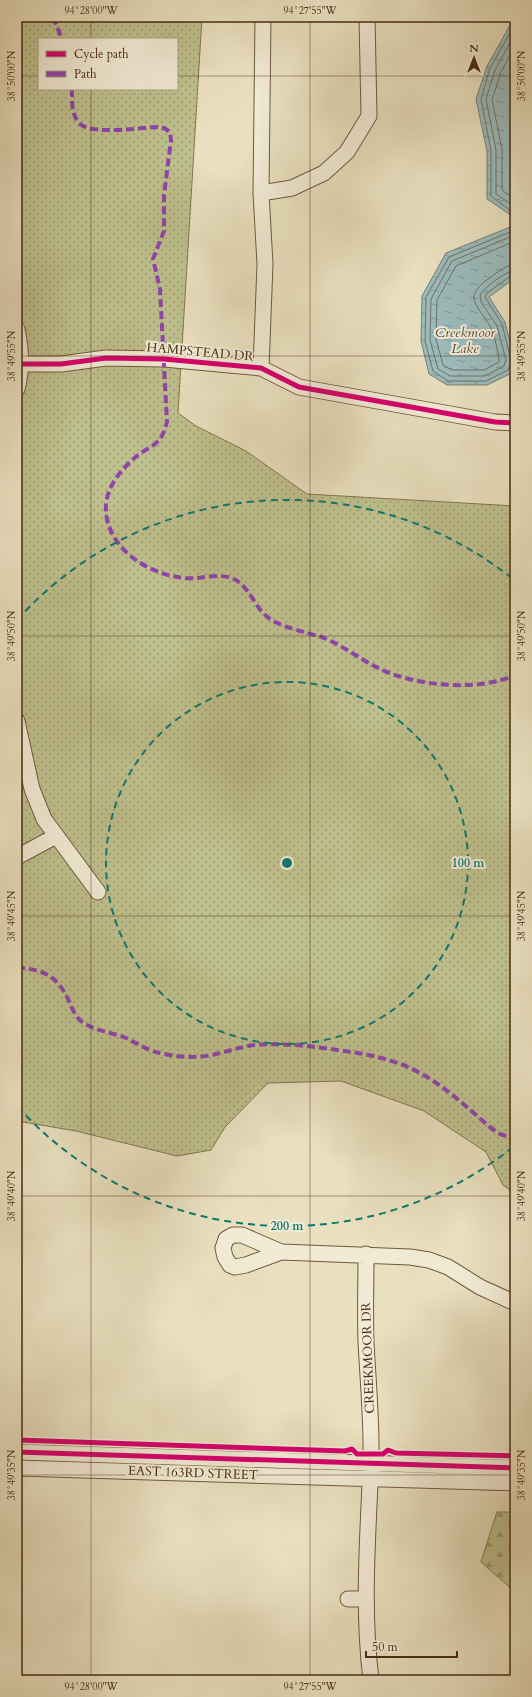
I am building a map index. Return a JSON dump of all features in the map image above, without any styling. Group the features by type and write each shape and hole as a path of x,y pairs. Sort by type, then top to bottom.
{"street":[{"path":"261,368 265,264 261,193 263,17"},
{"path":"261,193 292,188 324,173 347,152 368,116 367,17"},
{"path":"17,329 20,364 17,389"},
{"name":"HAMPSTEAD DR","path":"20,364 61,364 106,358 164,359 261,368 299,387 495,422 515,423"},
{"path":"17,721 32,789 44,819 98,892"},
{"path":"17,857 56,836"},
{"path":"281,1252 366,1254 429,1260 448,1267 480,1287 515,1303"},
{"name":"CREEKMOOR DR","path":"366,1254 366,1342 370,1388 371,1462 366,1599 367,1646 371,1680"},
{"name":"EAST 163RD STREET","path":"17,1452 371,1462 515,1468"},
{"name":"EAST 163RD STREET","path":"17,1468 515,1483"},
{"path":"348,1599 366,1599"}],"green space":[{"path":"17,17 202,17 178,413 196,426 246,451 307,494 515,506 515,1194 503,1185 486,1152 424,1111 341,1081 268,1083 225,1127 211,1150 177,1156 76,1131 17,1121"},
{"path":"497,1512 515,1512 515,1592 481,1562"}],"water":[{"path":"513,17 515,17 515,218 487,199 487,151 476,99 487,66 514,18"},
{"name":"Creekmoor Lake","path":"515,225 515,278 489,297 505,322 515,360 512,373 487,385 447,385 429,374 421,341 422,296 446,253"}],"marked path":[{"path":"53,17 62,38"},
{"path":"72,90 73,108 75,116 80,124 86,127 105,130 156,127 164,128 170,132 171,140 164,195 164,231 153,259 160,289 167,422 160,439 154,445 138,455 124,468 118,475 109,491 106,509 107,519 117,542 126,552 147,567 171,576 183,578 222,576 234,579 244,587 260,610 270,619 290,628 331,641 380,669 395,675 411,680 447,685 483,684 515,675"},
{"path":"17,967 42,972 54,979 64,992 74,1012 81,1021 91,1027 126,1038 152,1051 163,1054 194,1057 209,1056 254,1045 280,1044 323,1048 390,1060 415,1070 435,1082 491,1128 500,1134 515,1139"}],"cycle path":[{"path":"20,364 61,364 106,358 164,359 261,368 299,387 495,422 515,423"},
{"path":"17,1440 345,1451 352,1449 357,1454 383,1454 388,1450 396,1453 515,1456"},
{"path":"17,1452 515,1468"}]}
